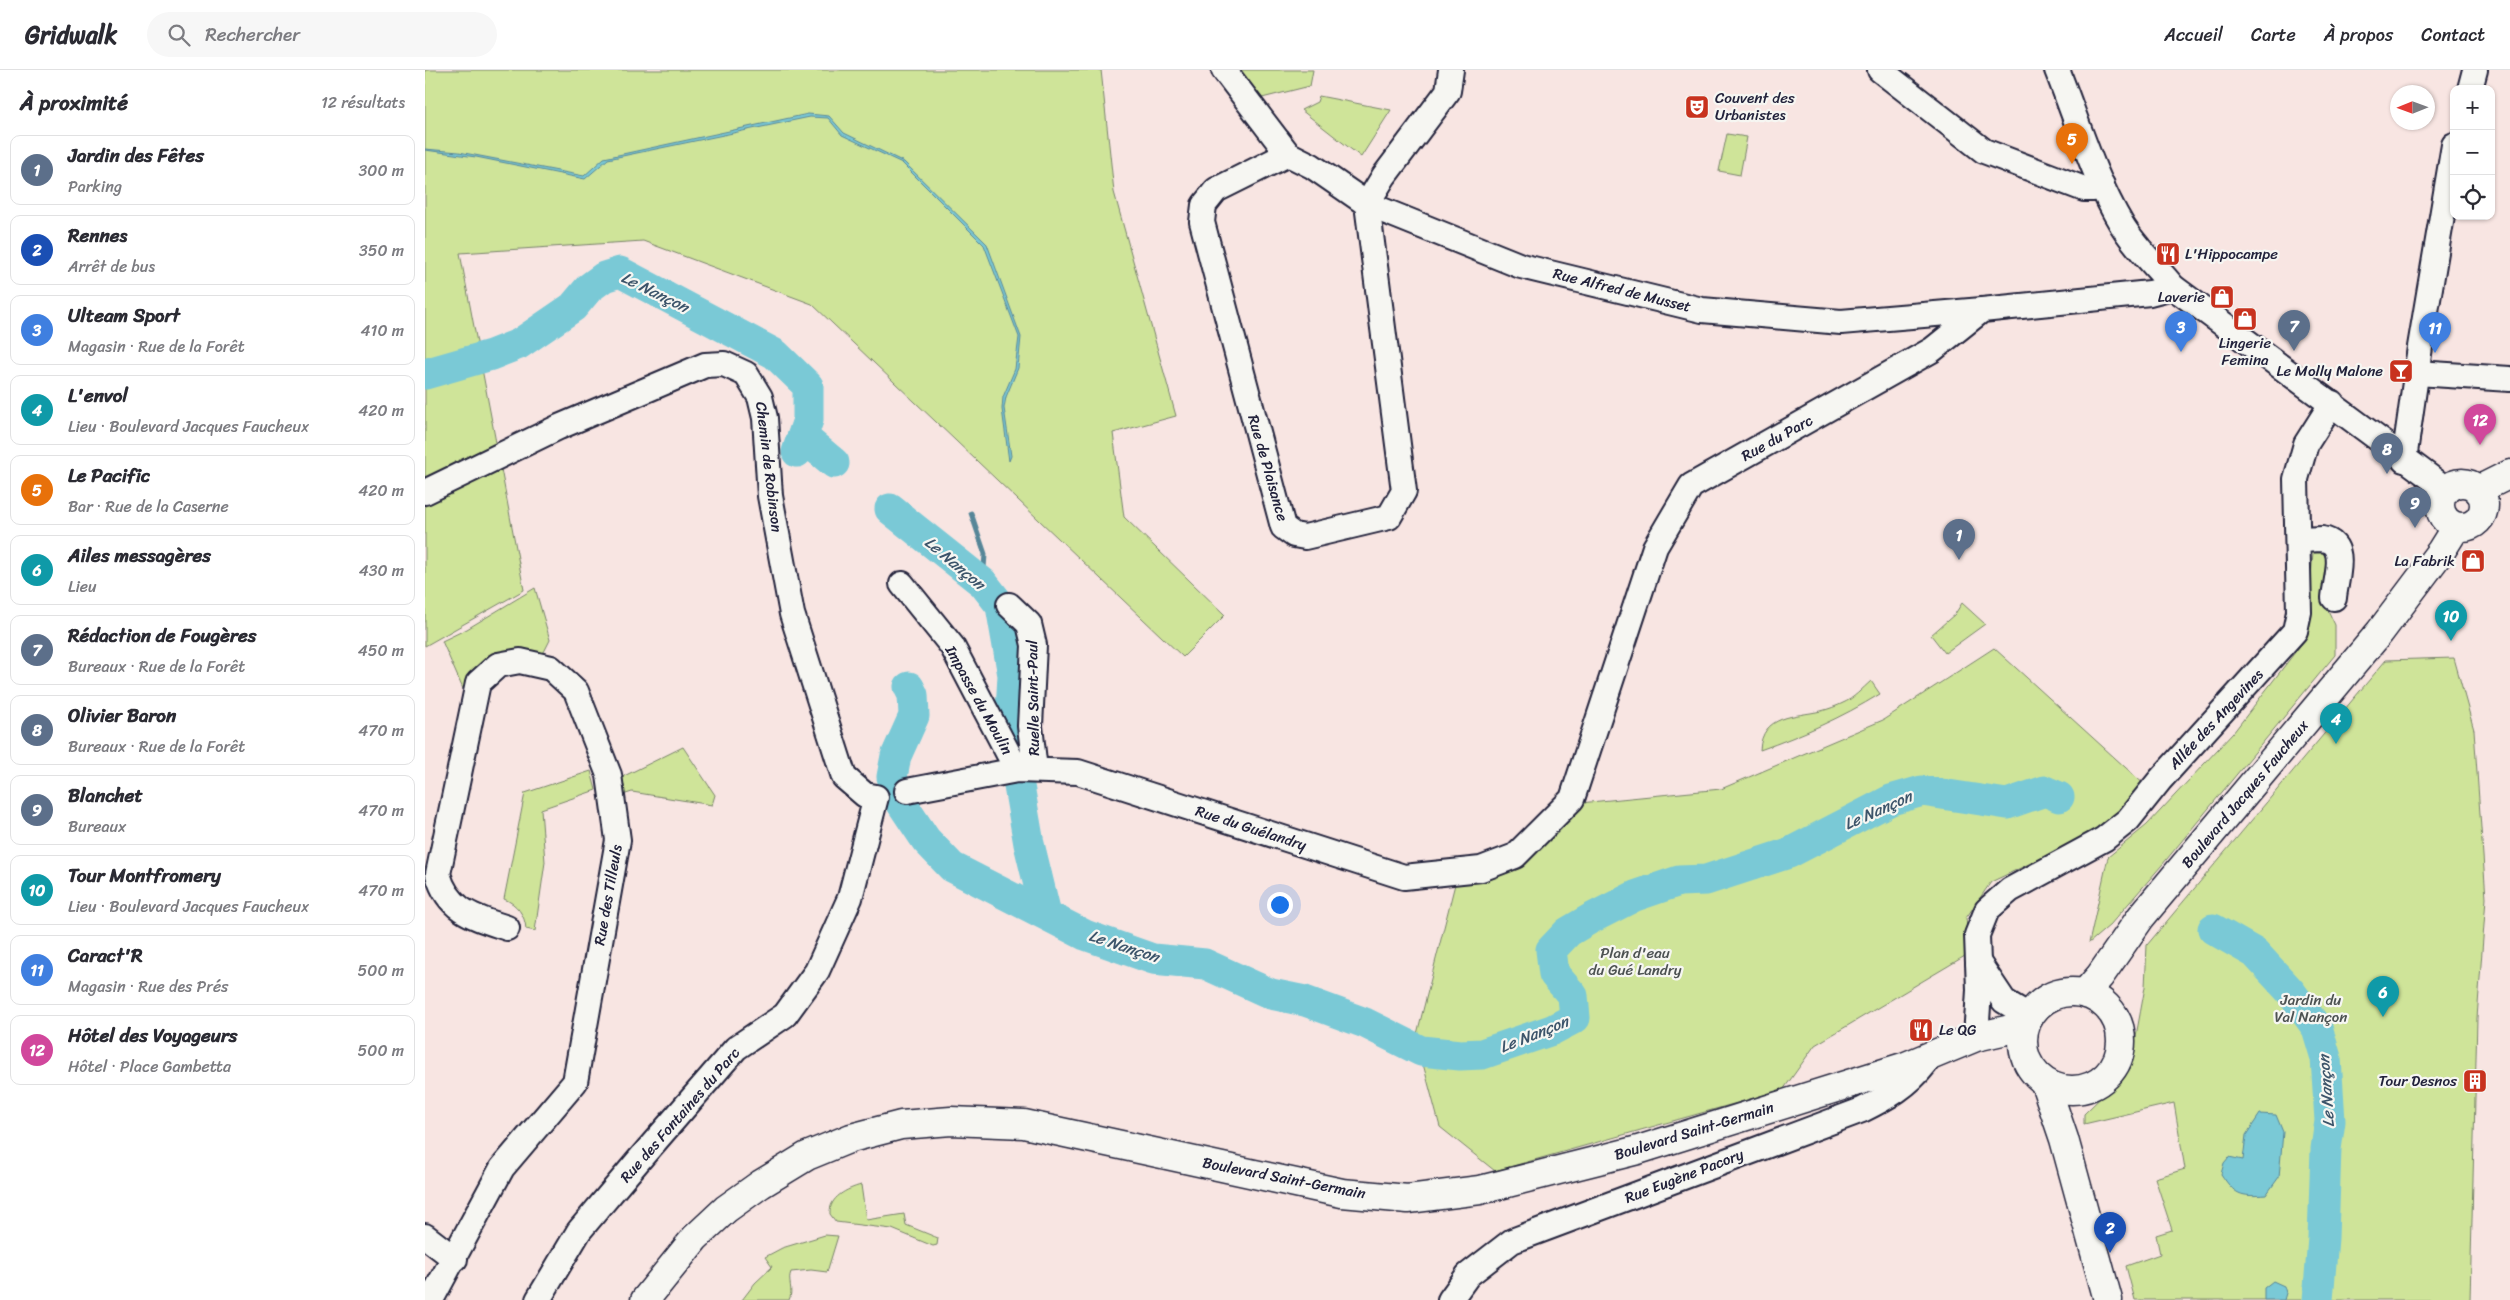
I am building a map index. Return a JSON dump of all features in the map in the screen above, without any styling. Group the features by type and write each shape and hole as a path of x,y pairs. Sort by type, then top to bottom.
{"main road":[{"path":"2481,499 2510,474"},
{"path":"2466,483 2481,499 2482,515 2471,525 2456,527 2450,524 2441,514 2440,501 2446,489 2452,485 2466,483"},
{"path":"2481,499 2510,495"},
{"name":"Boulevard Jacques Faucheux","path":"2085,993 2100,976 2141,917 2380,632 2441,551 2456,527"},
{"name":"Boulevard Jacques Faucheux","path":"2108,1007 2124,952 2141,917"},
{"path":"2069,991 2085,993 2098,998 2108,1007 2117,1021 2121,1036 2120,1052 2114,1067 2103,1079 2090,1087 2074,1090 2054,1087 2045,1082 2029,1066 2024,1056 2022,1041 2026,1021 2039,1003 2053,995 2069,991"},
{"name":"Boulevard Saint-Germain","path":"645,1300 695,1238 726,1209 761,1184 807,1156 851,1138 901,1125 951,1121 1024,1124 1342,1193 1409,1199 1480,1190 1638,1150 1916,1065 1976,1037 2026,1021"},
{"path":"1916,1065 1977,1049 1997,1048 2024,1056"},
{"path":"2045,1082 2064,1139 2108,1300"},
{"path":"2064,1139 2068,1110 2074,1090"}],"street":[{"path":"1225,70 1288,154"},
{"path":"1367,204 1383,176 1448,91 1451,70"},
{"path":"1880,70 1984,151 2084,189 2093,189 2102,185"},
{"path":"2057,70 2102,185 2122,226 2142,253 2173,287 2332,403 2404,460 2446,489"},
{"path":"2471,85 2475,70"},
{"name":"Rue de Plaisance","path":"1288,154 1216,190 1204,205 1202,222 1283,527 1293,535 1305,537 1389,517 1404,491 1367,204"},
{"name":"Rue Alfred de Musset","path":"1288,154 1312,166 1367,204 1521,266 1702,310 1841,322 1982,310"},
{"path":"2404,460 2450,170"},
{"path":"1982,310 2150,293 2173,287"},
{"name":"Rue du Parc","path":"1572,799 1655,547 1691,486 1932,350 1982,310"},
{"name":"Chemin de Robinson","path":"425,492 559,427 705,364 724,364 746,374 761,397 765,418 770,496 791,614 844,777 865,795 876,797"},
{"path":"2417,373 2510,379"},
{"name":"Allée des Angevines","path":"1976,1037 1979,962 1977,935 1987,910 2010,890 2104,839 2128,820 2160,780 2295,631 2299,612 2296,479 2306,444 2332,403"},
{"path":"2298,541 2321,539 2328,541 2335,548 2340,565 2334,598"},
{"name":"Impasse du Moulin","path":"902,584 952,646 1026,770"},
{"name":"Ruelle Saint-Paul","path":"1009,605 1029,624 1034,645 1026,770"},
{"name":"Rue des Tilleuls","path":"431,1300 455,1259 502,1168 575,1082 618,840 609,775 576,691 551,668 520,661 498,665 478,683 438,874 443,891 468,915 507,928"},
{"name":"Rue du Guélandry","path":"907,791 1026,770 1078,772 1404,877 1481,869 1515,856 1572,799"},
{"name":"Rue des Fontaines du Parc","path":"538,1300 579,1231 638,1161 736,1048 785,1015 817,971 849,898 876,797"},
{"name":"Allée des Angevines","path":"1979,962 2004,1001 2026,1021"},
{"name":"Rue Eugène Pacory","path":"1450,1300 1468,1275 1512,1241 1862,1110 1895,1094 1915,1078 1916,1065"},
{"path":"425,1236 455,1259"}],"green space":[{"path":"425,70 1101,70 1114,192 1176,416 1113,433 1124,517 1225,615 1183,657 812,304 643,241 460,253 524,590 425,646"},
{"path":"1237,70 1313,70 1310,86 1258,99"},
{"path":"1319,96 1391,110 1361,157 1301,110 1317,102"},
{"path":"1727,134 1747,137 1740,175 1719,171"},
{"path":"2313,553 2323,553 2328,562 2325,591 2327,608 2335,625 2335,655 2162,865 2110,925 2089,943 2108,857 2147,825 2233,733 2306,638"},
{"path":"535,588 550,640 543,654 528,651 473,674 463,689 442,641 467,629"},
{"path":"1962,603 1985,624 1945,653 1931,635 1955,614"},
{"name":"Plan d'eau du Gué Landry","path":"1994,648 2147,787 2111,825 1991,882 1966,918 1970,953 1815,1045 1783,1090 1495,1171 1440,1127 1416,1038 1455,884 1580,803 1721,789 1883,720"},
{"name":"Jardin du Val Nançon","path":"2454,658 2474,730 2486,898 2477,1018 2470,1300 2135,1300 2126,1266 2160,1254 2156,1235 2172,1230 2155,1178 2185,1169 2174,1103 2084,1124 2084,1114 2130,1069 2145,987 2147,945 2386,660"},
{"path":"1871,681 1880,694 1851,711 1821,725 1760,750 1762,738 1773,723 1791,716 1821,711 1838,705 1850,699"},
{"path":"683,747 715,795 712,805 632,792 623,795 620,778"},
{"path":"591,771 596,790 541,809 545,862 535,931 526,929 520,911 504,899 525,793"},
{"path":"861,1185 866,1220 904,1214 906,1225 938,1238 937,1245 933,1246 892,1229 836,1222 830,1214 832,1203 845,1191"},
{"path":"825,1235 838,1236 827,1272 811,1270 791,1272 789,1300 742,1300 755,1283 772,1267 765,1257 782,1248"}],"water":[{"path":"808,114 829,116 844,133 904,162 987,244 1021,337 1018,368 1006,397 1004,408 1011,456 1009,461 1002,409 1003,397 1015,369 1019,337 984,245 902,163 842,135 828,118 810,117 608,159 585,179 476,157 425,150 459,152 584,176 604,158"},
{"path":"2260,1114 2276,1115 2283,1132 2279,1177 2266,1195 2250,1196 2235,1190 2221,1174 2224,1163 2229,1157 2243,1160 2246,1135"},
{"path":"2273,1281 2284,1286 2286,1293 2284,1300 2264,1300 2264,1288"}],"waterway":[{"name":"Le Nançon","path":"425,374 491,355 519,344 573,307 589,288 604,277 620,272 775,354 808,386 808,420 797,452"},
{"name":"Le Nançon","path":"803,437 834,463"},
{"name":"Le Nançon","path":"890,509 983,583 1001,606 1013,675 1012,747"},
{"path":"971,513 985,554 983,583"},
{"name":"Le Nançon","path":"909,687 913,695 914,716 896,756 892,777 902,804 926,840 952,867 1085,935 1153,959 1205,964 1271,994 1305,1001 1365,1023 1421,1051 1460,1055 1482,1054 1552,1030 1575,1018 1573,996 1554,974 1551,950 1568,932 1635,896 1679,881 1706,880 1789,853 1891,800 1922,791 2007,804 2045,791 2059,797"},
{"name":"Le Nançon","path":"1019,786 1029,844 1046,914"},
{"name":"Le Nançon","path":"2213,929 2255,953 2290,991 2317,1028 2326,1058 2330,1121 2326,1149 2323,1238 2318,1300"}],"place":[{"name":"Couvent des Urbanistes","path":"1697,107"},
{"name":"Le Pacific","path":"2072,164"},
{"name":"L'Hippocampe","path":"2168,254"},
{"name":"Laverie","path":"2222,297"},
{"name":"Lingerie Femina","path":"2245,319"},
{"name":"Rédaction de Fougères","path":"2294,351"},
{"name":"Ulteam Sport","path":"2181,352"},
{"name":"Caract'R","path":"2435,353"},
{"name":"Le Molly Malone","path":"2401,371"},
{"name":"Hôtel des Voyageurs","path":"2480,445"},
{"name":"Olivier Baron","path":"2387,474"},
{"name":"Blanchet","path":"2415,528"},
{"name":"Jardin des Fêtes","path":"1959,560"},
{"name":"La Fabrik","path":"2473,561"},
{"name":"Tour Montfromery","path":"2451,641"},
{"name":"L'envol","path":"2336,744"},
{"name":"Ailes messagères","path":"2383,1017"},
{"name":"Le QG","path":"1921,1030"},
{"name":"Tour Desnos","path":"2475,1081"},
{"name":"Rennes","path":"2110,1253"}]}
